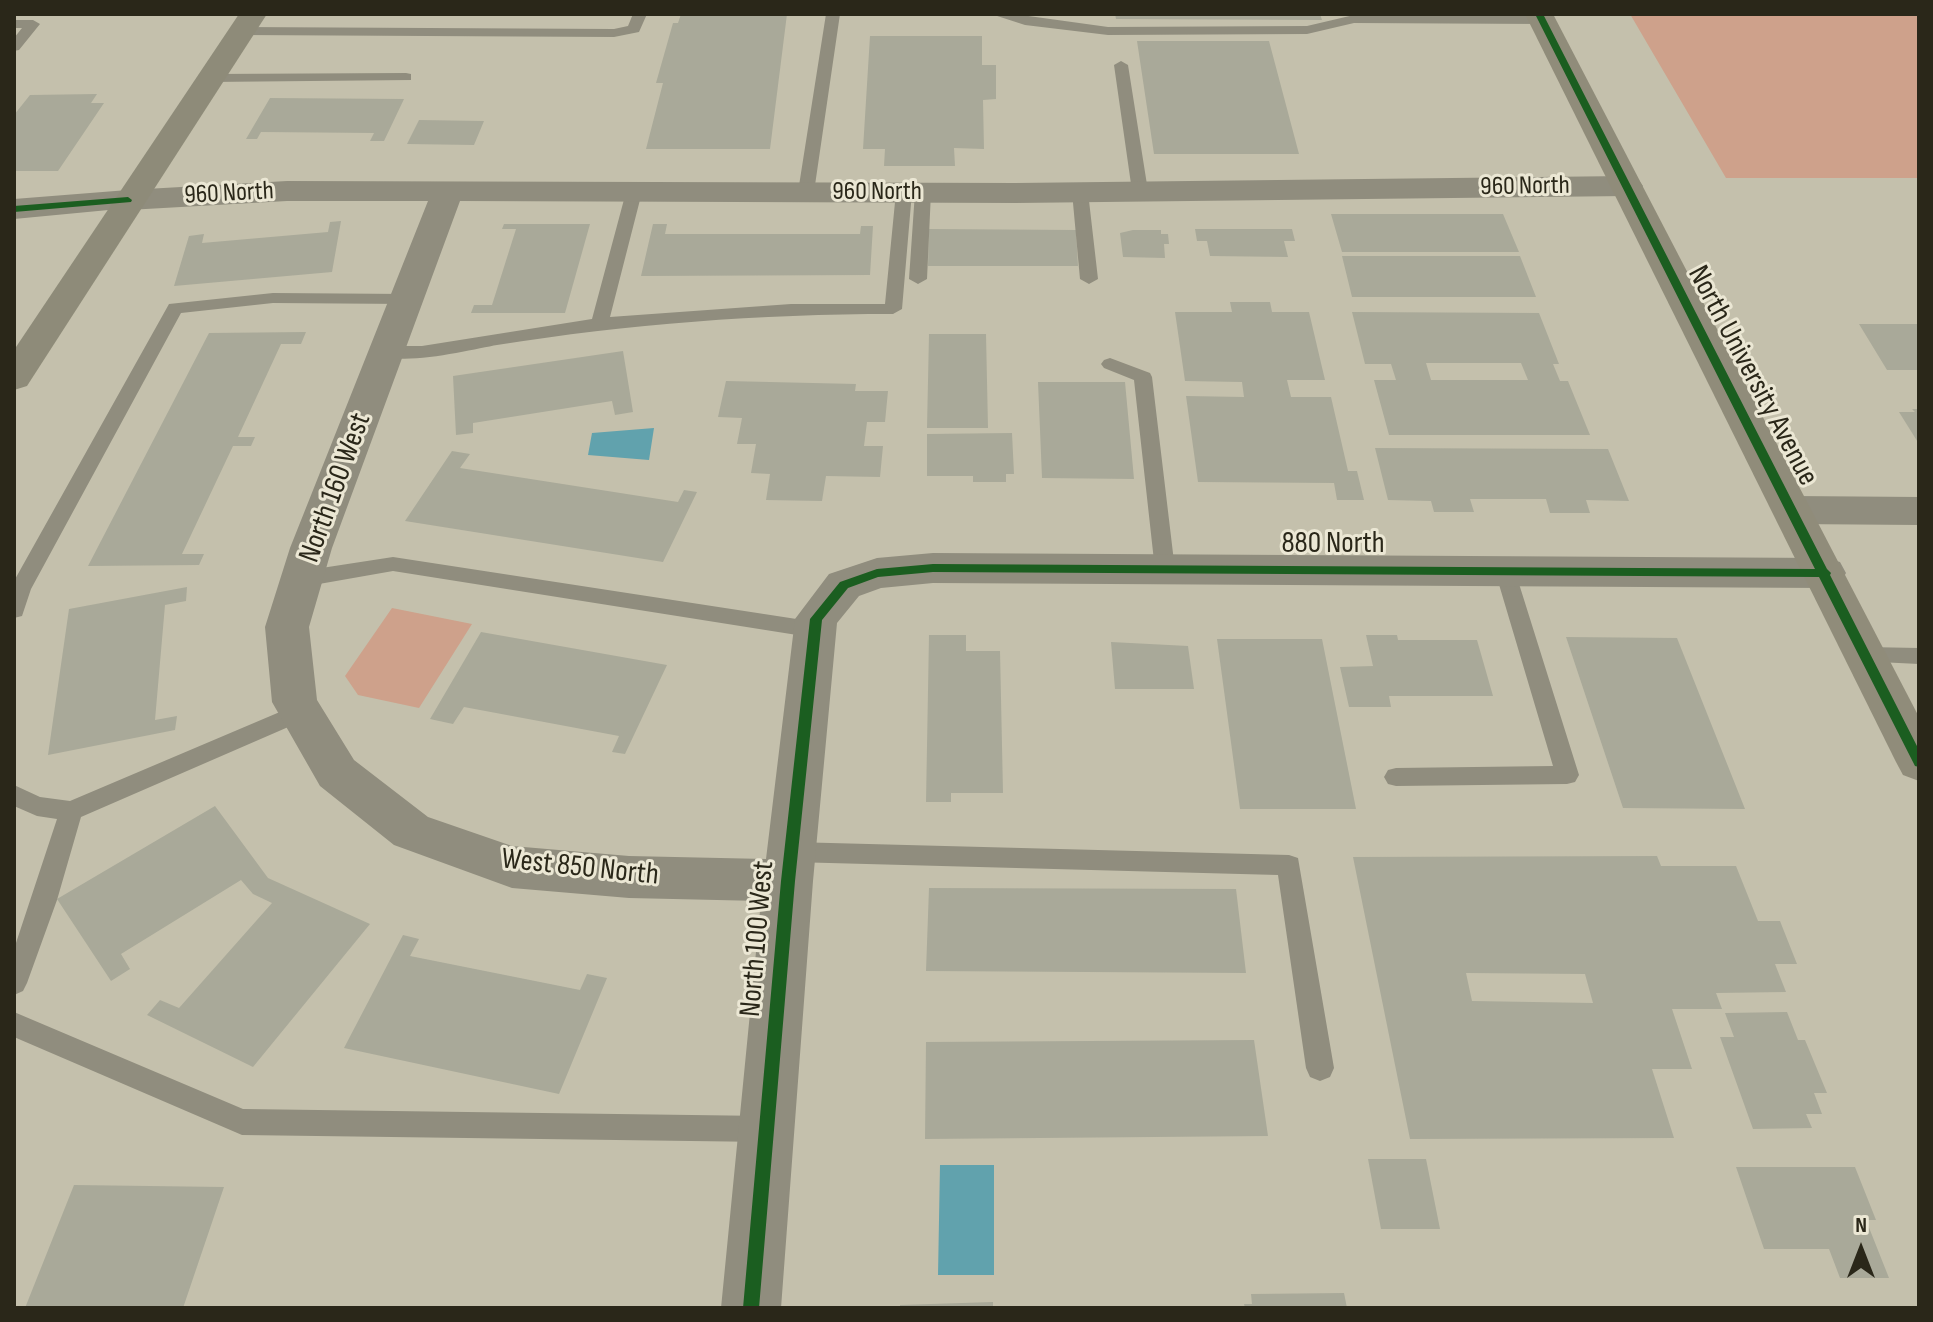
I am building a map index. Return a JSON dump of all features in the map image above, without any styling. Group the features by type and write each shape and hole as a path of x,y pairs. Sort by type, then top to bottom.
{"highway":[{"name":"North University Avenue","path":"1540,17 1919,762"}],"main road":[{"path":"14,378 247,22"}],"street":[{"name":"960 North","path":"14,209 287,191 1080,192 1627,186"},
{"name":"North 160 West","path":"346,781 337,773 295,702 287,627 302,579 448,191"},
{"path":"1793,510 1919,511"},
{"name":"880 North","path":"844,585 877,573 933,568 1825,573"},
{"name":"North 100 West","path":"751,1308 790,867 816,619 844,585"},
{"name":"West 850 North","path":"346,781 411,831 512,867 629,877 790,867"}],"lane":[{"path":"247,22 614,33 634,29 640,14"},
{"path":"806,192 833,14"},
{"path":"998,14 1025,21 1108,31 1307,30 1354,19 1540,17"},
{"path":"14,24 33,24 14,47"},
{"path":"1121,65 1140,191"},
{"path":"210,78 406,77"},
{"path":"600,323 634,192"},
{"path":"387,352 422,352 600,323 791,309 893,309 913,192"},
{"path":"913,192 918,279"},
{"path":"1080,192 1089,279"},
{"path":"14,610 20,589 175,308 273,298 407,299"},
{"path":"1110,364 1143,377 1165,570"},
{"path":"302,579 393,564 816,630"},
{"path":"1396,777 1567,775 1505,571"},
{"path":"1866,655 1919,656"},
{"path":"14,795 37,806 71,811 301,712"},
{"path":"14,983 45,900 71,811"},
{"path":"790,867 1289,865 1320,1068"},
{"path":"14,1024 242,1122 766,1129"}],"shaded area":[{"path":"1630,14 1919,14 1919,178 1726,178"},
{"path":"392,608 472,624 419,708 358,695 345,676"}],"water":[{"path":"654,428 649,460 588,455 592,433"},
{"path":"940,1165 994,1165 994,1275 938,1275"}],"building":[{"path":"681,14 787,14 770,149 646,149 663,83 656,83 673,23 678,23"},
{"path":"1115,14 1320,14 1322,20 1116,19"},
{"path":"870,36 982,36 982,65 996,65 996,99 983,100 984,149 954,148 955,166 884,166 885,149 863,149"},
{"path":"1137,41 1269,41 1299,154 1154,154"},
{"path":"97,94 91,103 104,103 58,171 14,171 14,115 30,95"},
{"path":"270,98 404,99 384,141 370,141 374,133 261,132 257,139 246,139"},
{"path":"419,120 484,121 474,145 407,144"},
{"path":"1331,214 1503,214 1519,252 1342,252"},
{"path":"341,221 332,272 174,286 189,236 204,234 202,243 328,232 330,222"},
{"path":"504,224 590,224 565,313 471,313 474,305 492,305 516,229 502,229"},
{"path":"653,224 667,224 665,234 860,234 861,226 873,226 870,275 641,276"},
{"path":"929,229 1076,230 1078,266 928,266"},
{"path":"1195,229 1292,229 1295,241 1284,241 1288,257 1210,256 1207,241 1197,241"},
{"path":"1161,230 1161,234 1168,234 1169,244 1164,244 1165,258 1123,257 1120,233"},
{"path":"1342,256 1520,256 1536,297 1352,297"},
{"path":"1230,302 1270,302 1272,312 1309,312 1325,380 1287,380 1291,397 1331,397 1348,471 1357,471 1364,500 1337,500 1334,483 1198,482 1186,396 1244,397 1242,382 1185,381 1175,312 1232,312"},
{"path":"1352,312 1539,313 1559,364 1553,364 1560,381 1568,381 1590,435 1389,435 1374,380 1396,380 1391,364 1365,364","holes":["1426,363 1521,363 1528,380 1431,380"]},
{"path":"1859,324 1919,324 1919,370 1887,370"},
{"path":"306,332 301,344 281,344 238,437 255,437 251,446 233,446 182,554 204,554 199,565 88,566 209,333"},
{"path":"929,334 986,334 988,428 927,428"},
{"path":"623,351 633,412 615,415 612,401 473,423 473,433 456,435 453,376"},
{"path":"726,381 856,384 855,391 888,391 885,422 867,422 864,446 883,446 880,477 826,476 822,501 766,500 770,474 751,473 756,444 737,444 742,418 718,417"},
{"path":"1038,382 1125,382 1134,479 1042,478"},
{"path":"1912,409 1919,409 1919,444 1899,412 1915,412"},
{"path":"1012,433 1014,474 1006,474 1006,482 973,482 973,476 927,476 927,434"},
{"path":"1375,448 1608,449 1629,501 1586,500 1590,513 1550,513 1546,499 1470,499 1474,512 1434,512 1431,501 1388,500"},
{"path":"452,451 470,454 460,468 678,502 684,490 697,492 663,562 405,521"},
{"path":"187,587 186,601 165,605 155,720 177,716 175,730 48,755 69,609"},
{"path":"481,632 667,665 625,754 612,752 619,736 464,707 453,724 430,719"},
{"path":"929,635 966,635 966,651 1000,651 1003,793 951,793 951,802 926,802"},
{"path":"1366,635 1397,635 1398,640 1477,640 1493,696 1389,696 1391,707 1349,707 1340,667 1373,666"},
{"path":"1566,637 1677,638 1745,809 1623,808"},
{"path":"1217,639 1322,639 1356,809 1240,809"},
{"path":"1111,642 1188,646 1194,689 1115,689"},
{"path":"215,806 268,878 370,924 253,1067 147,1015 160,1000 179,1008 272,903 253,894 241,880 121,954 130,969 111,981 57,899"},
{"path":"1657,856 1661,866 1736,866 1758,921 1780,921 1797,964 1775,964 1786,992 1716,993 1722,1009 1672,1009 1692,1069 1652,1069 1674,1138 1410,1139 1353,857","holes":["1466,973 1585,974 1593,1003 1472,1001"]},
{"path":"929,888 1236,889 1246,973 926,971"},
{"path":"403,935 419,939 410,956 580,990 587,974 607,978 559,1094 344,1048"},
{"path":"1787,1012 1798,1040 1805,1040 1827,1093 1814,1093 1822,1114 1806,1114 1812,1128 1753,1129 1720,1037 1734,1037 1725,1013"},
{"path":"1254,1040 1268,1136 925,1139 926,1042"},
{"path":"1368,1159 1426,1159 1440,1229 1381,1229"},
{"path":"1736,1167 1855,1167 1876,1220 1866,1220 1889,1278 1840,1278 1829,1249 1764,1249"},
{"path":"74,1185 224,1187 183,1308 25,1308"},
{"path":"1344,1293 1347,1308 1245,1308 1244,1304 1252,1304 1251,1294"},
{"path":"993,1302 993,1308 900,1308 900,1305"}],"cycle path":[{"path":"1539,14 1919,762"},
{"path":"14,209 128,200"},
{"path":"751,1308 788,881 816,619 844,585 877,573 933,568 1825,573"}]}
